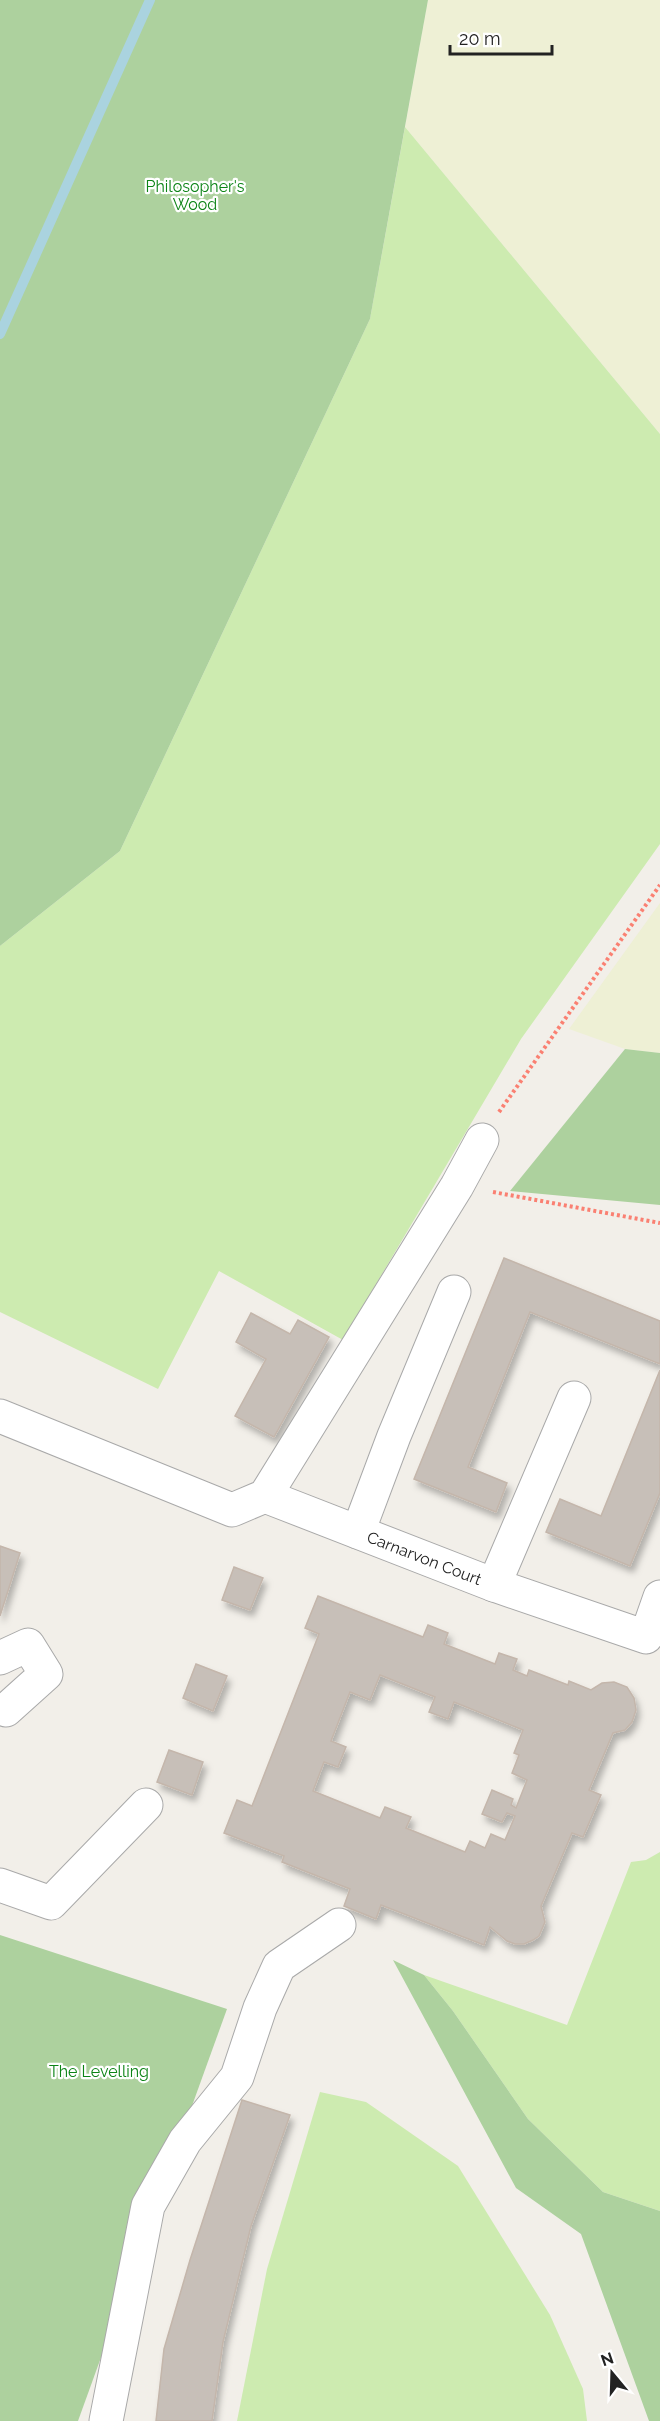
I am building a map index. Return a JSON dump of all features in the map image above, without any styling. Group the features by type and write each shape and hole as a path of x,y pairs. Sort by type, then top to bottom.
{"lane":[{"path":"0,1416 232,1510 266,1496 482,1140"},
{"path":"358,1532 394,1436 454,1292"},
{"name":"Carnarvon Court","path":"266,1496 494,1585 574,1398"},
{"path":"494,1585 646,1637 660,1597"},
{"path":"0,1658 28,1645 46,1674 3,1720"},
{"path":"0,1670 3,1720"},
{"path":"1,1886 51,1903 146,1805"},
{"path":"106,2421 148,2206 185,2141 237,2077 260,2008 279,1966 339,1925"}],"path":[{"path":"482,1140 494,1119 660,885"},
{"path":"456,1186 660,1222"}],"green space":[{"name":"Philosopher's Wood","path":"0,0 428,0 370,319 120,851 0,946"},
{"path":"428,0 660,0 660,434 405,127"},
{"path":"405,127 660,434 660,844 521,1039 343,1340 219,1271 158,1389 0,1312 0,946 120,851 370,319"},
{"path":"660,903 660,1053 625,1049 569,1029"},
{"path":"625,1049 660,1053 660,1205 510,1191"},
{"path":"660,1852 660,2211 603,2192 528,2119 453,2011 424,1975 567,2025 631,1862 646,1860"},
{"name":"The Levelling","path":"0,1935 227,2009 78,2421 0,2421"},
{"path":"393,1960 424,1975 453,2011 528,2119 603,2192 660,2211 660,2421 649,2421 581,2234 516,2188"},
{"path":"320,2092 366,2102 458,2166 550,2315 583,2389 587,2421 237,2421 267,2269"}],"building":[{"path":"504,1258 660,1321 660,1364 530,1312 468,1467 507,1483 496,1512 414,1479"},
{"path":"251,1313 290,1334 298,1320 329,1337 274,1437 235,1416 266,1359 236,1342"},
{"path":"660,1370 660,1493 630,1566 546,1532 560,1499 601,1516"},
{"path":"0,1546 20,1553 0,1616"},
{"path":"234,1567 263,1578 250,1610 222,1600"},
{"path":"318,1596 423,1637 428,1625 448,1633 444,1644 495,1664 499,1653 517,1659 513,1670 527,1676 529,1670 568,1685 569,1681 591,1690 602,1683 614,1682 627,1687 634,1698 636,1710 632,1722 625,1730 613,1733 589,1790 601,1795 583,1837 572,1833 541,1906 545,1922 539,1936 524,1944 515,1944 507,1941 490,1927 484,1945 381,1905 376,1919 344,1906 350,1889 282,1862 284,1856 224,1833 237,1800 252,1806 319,1634 305,1628","holes":["380,1675 435,1697 429,1712 448,1719 454,1702 523,1730 514,1753 519,1755 512,1773 527,1780 516,1808 511,1805 513,1799 492,1790 482,1814 502,1822 507,1813 515,1816 505,1840 491,1834 485,1848 470,1841 465,1852 406,1828 411,1817 385,1807 380,1818 313,1791 324,1762 338,1767 346,1747 331,1741 350,1692 370,1700"]},
{"path":"196,1664 227,1676 213,1711 183,1698"},
{"path":"169,1750 203,1762 192,1795 157,1782"},
{"path":"242,2100 290,2115 251,2226 223,2342 212,2421 156,2421 164,2349"}],"waterway":[{"path":"0,334 150,0"}]}
